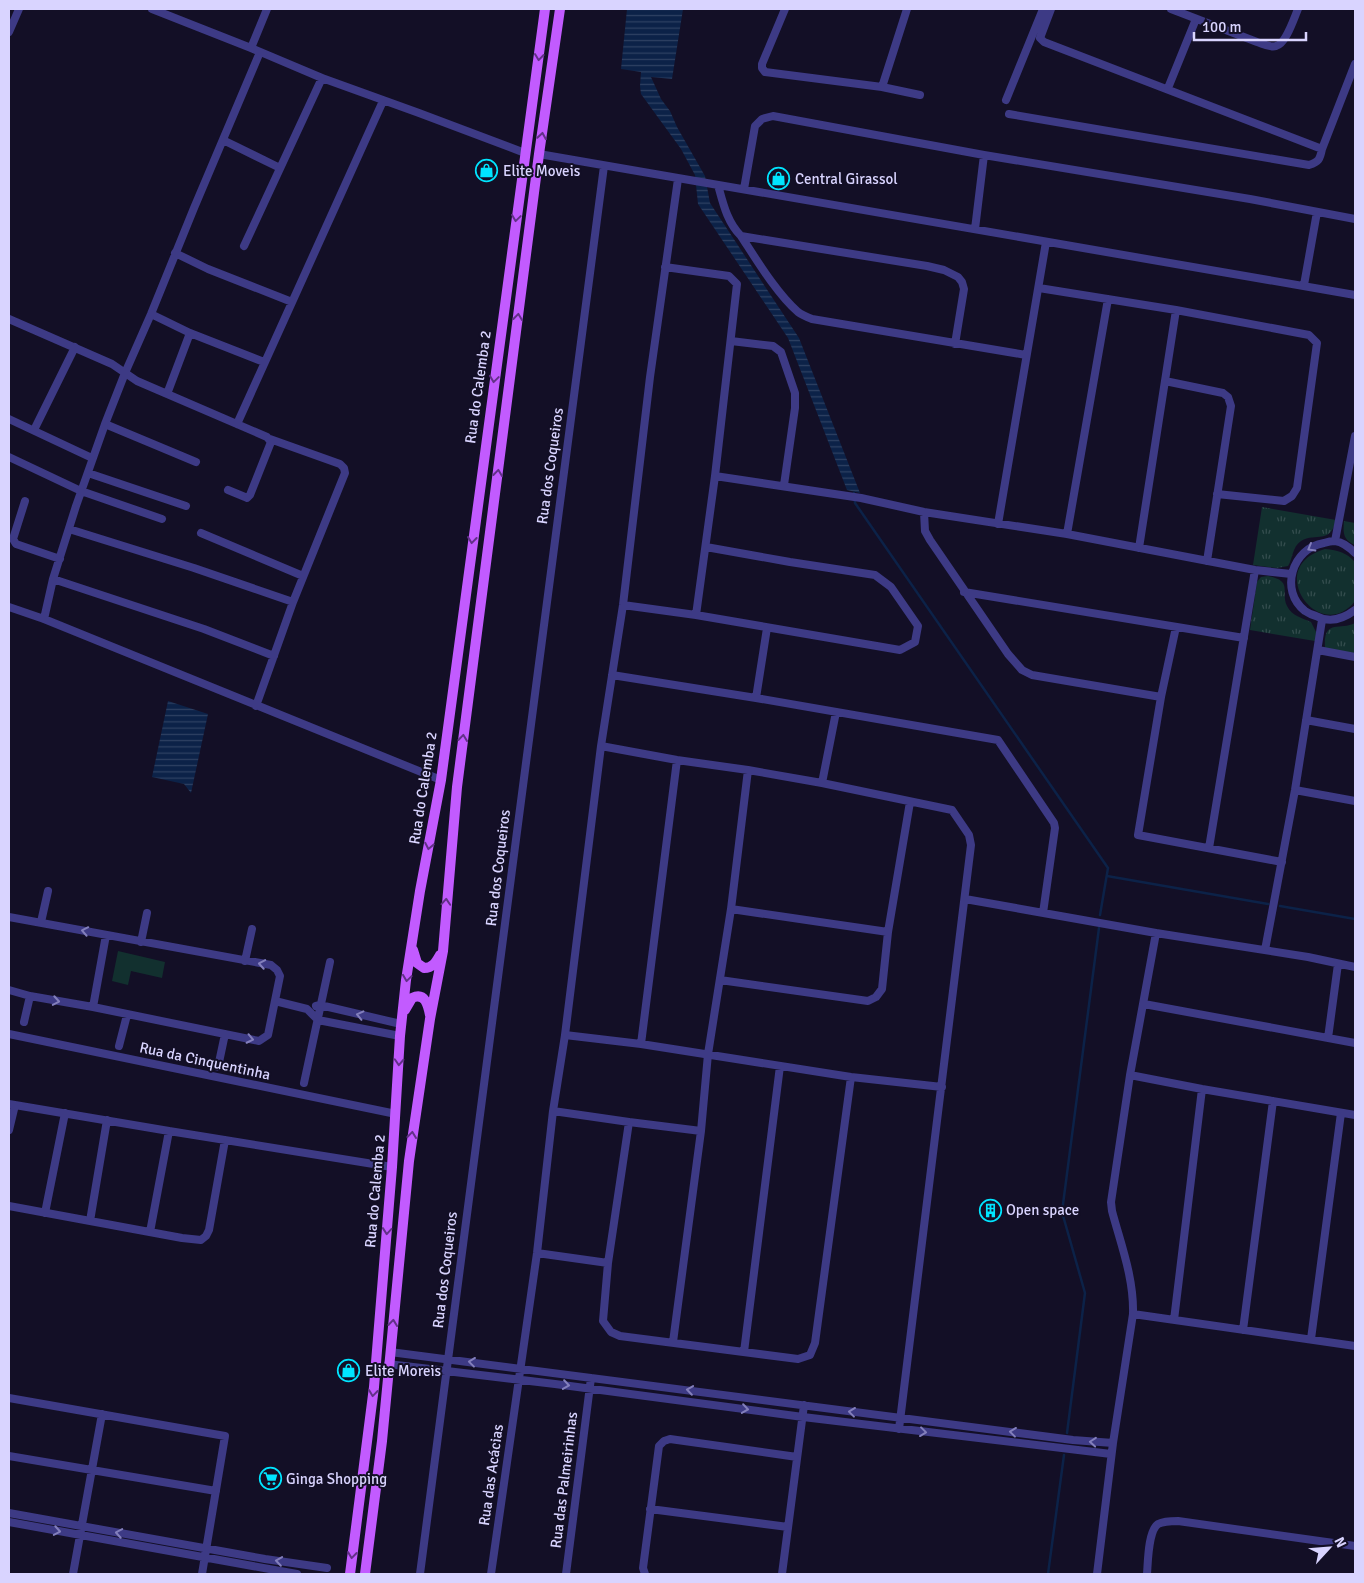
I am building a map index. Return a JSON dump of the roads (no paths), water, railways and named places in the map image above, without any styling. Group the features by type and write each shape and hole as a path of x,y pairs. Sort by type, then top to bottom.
{"main road":[{"name":"Rua do Calemba 2","path":"350,1574 374,1387 402,1019 412,944 441,780 545,9"},
{"name":"Rua do Calemba 2","path":"365,1574 382,1441 409,1161 430,1019 443,951 457,787 539,154 560,9"},
{"path":"412,944 417,963 424,968 431,967 436,963 443,951"},
{"path":"402,1019 412,998 420,996 428,1005 430,1019"}],"street":[{"path":"9,32 19,9"},
{"path":"152,9 322,78 525,153"},
{"path":"251,48 267,9"},
{"path":"785,9 762,64 765,72 882,87 920,95"},
{"path":"882,87 905,9"},
{"path":"1006,100 1043,9"},
{"path":"1051,9 1040,38 1042,40 1322,149"},
{"path":"1171,9 1269,46 1277,46 1283,43 1298,9"},
{"path":"1168,88 1196,19"},
{"path":"44,619 53,579 81,491 124,373 151,314 260,52"},
{"path":"1009,114 1309,165 1320,160 1322,149 1355,64"},
{"path":"244,246 322,78"},
{"path":"237,424 384,101"},
{"path":"744,189 755,126 762,119 773,116 984,155 1250,199 1355,219"},
{"path":"222,140 280,168"},
{"path":"539,154 1355,295"},
{"path":"974,229 984,155"},
{"name":"Rua dos Coqueiros","path":"420,1574 604,166"},
{"name":"Rua das Acácias","path":"491,1574 537,1253 553,1111 565,1035 650,377 678,178"},
{"path":"718,185 726,213 734,229 799,313 812,319 1026,355"},
{"path":"1304,285 1317,212"},
{"path":"741,236 927,266 944,270 958,277 964,289 955,344"},
{"path":"998,524 1046,242"},
{"path":"175,254 292,302"},
{"path":"665,267 729,276 736,281 715,476 696,615"},
{"path":"1038,288 1176,310 1309,335 1317,344 1299,477 1297,488 1292,496 1284,501 1274,501 1217,494"},
{"path":"1067,534 1108,299"},
{"path":"1139,548 1176,310"},
{"path":"151,314 190,333 264,362"},
{"path":"9,319 112,364 137,381 270,439 340,464 344,468 345,473 292,602 256,706"},
{"path":"167,394 190,333"},
{"path":"731,341 773,346 781,352 795,394 796,408 784,486"},
{"path":"34,430 75,348"},
{"path":"1165,381 1223,393 1228,398 1231,406 1207,561"},
{"path":"9,419 92,458"},
{"path":"105,424 196,462"},
{"path":"1335,541 1355,436"},
{"path":"228,490 249,497 271,442 270,439"},
{"path":"9,457 81,491 162,519"},
{"path":"88,473 186,506"},
{"path":"715,476 861,498 924,512 1067,534 1256,570 1291,574"},
{"path":"26,501 12,539 13,542 60,559"},
{"path":"924,512 925,531 930,540 964,592 1008,654 1022,670 1032,675 1162,697"},
{"path":"69,530 194,568 292,602"},
{"path":"201,533 303,576"},
{"path":"1355,553 1348,547 1335,541 1318,544 1307,549 1298,557 1291,574 1292,590 1297,601 1305,611 1322,620 1337,620 1355,610"},
{"path":"622,605 696,615 900,650 915,642 918,626 891,587 875,575 706,547"},
{"path":"1209,848 1256,570"},
{"path":"53,579 204,629 274,656"},
{"path":"964,592 1244,638"},
{"path":"9,616 10,607 44,619 441,780"},
{"path":"1265,950 1282,862 1322,620"},
{"path":"1176,627 1138,835 1282,862"},
{"path":"756,698 767,628"},
{"path":"1318,650 1355,657"},
{"path":"612,675 998,740 1054,823 1055,828 1044,912"},
{"path":"822,783 836,712"},
{"path":"1306,720 1355,729"},
{"path":"602,746 822,783 952,810 969,835 971,845 965,899 899,1429"},
{"path":"641,1044 677,760"},
{"path":"672,1342 708,1054 731,910 748,770"},
{"path":"1294,790 1355,801"},
{"path":"720,980 868,1001 872,1000 882,989 888,932 910,802"},
{"path":"42,922 48,891"},
{"path":"965,899 1156,933 1308,957 1355,967"},
{"path":"731,910 888,932"},
{"path":"141,942 147,913"},
{"path":"9,917 271,965 280,976 268,1035 259,1041 30,996 9,990"},
{"path":"245,961 252,929"},
{"path":"1097,1574 1111,1454 1133,1314 1132,1282 1111,1202 1130,1075 1156,933"},
{"path":"93,1007 106,935"},
{"path":"304,1084 330,962"},
{"path":"1328,1038 1338,964"},
{"path":"24,1022 30,996"},
{"path":"275,1001 307,1009 318,1020 400,1036"},
{"path":"1144,1004 1355,1043"},
{"path":"307,1009 320,1005 402,1019"},
{"path":"119,1046 127,1015"},
{"name":"Rua da Cinquentinha","path":"9,1034 396,1114"},
{"path":"218,1067 226,1034"},
{"path":"565,1035 641,1044 852,1077 942,1087"},
{"path":"744,1352 780,1066"},
{"path":"1130,1075 1355,1115"},
{"path":"629,1122 608,1263 604,1321 608,1329 620,1336 798,1359 810,1355 814,1348 852,1077"},
{"path":"1174,1320 1202,1089"},
{"path":"1243,1330 1273,1101"},
{"path":"9,1130 12,1104 392,1167"},
{"path":"553,1111 700,1130"},
{"path":"46,1213 65,1113"},
{"path":"1311,1339 1340,1113"},
{"path":"90,1221 107,1120"},
{"path":"150,1232 169,1131"},
{"path":"9,1206 200,1240 206,1236 209,1230 225,1140"},
{"path":"537,1253 608,1263"},
{"path":"1133,1314 1355,1346"},
{"path":"390,1352 1113,1444"},
{"path":"388,1364 1111,1454"},
{"name":"Rua das Palmeirinhas","path":"566,1574 591,1378"},
{"path":"9,1398 225,1436 202,1574"},
{"path":"782,1574 804,1405"},
{"path":"73,1574 102,1414"},
{"path":"645,1574 643,1568 659,1446 664,1441 670,1438 798,1457"},
{"path":"9,1456 216,1491"},
{"path":"650,1509 788,1527"},
{"path":"9,1513 265,1559 327,1568"},
{"path":"1147,1574 1154,1529 1160,1523 1168,1521 1355,1546"},
{"path":"9,1522 297,1574"}],"water":[{"path":"627,9 683,9 672,79 651,77 661,99 670,111 705,176 710,203 799,338 860,493 847,490 788,338 698,204 695,175 681,149 641,94 641,72 621,69"},
{"path":"168,701 208,714 191,793 184,784 152,777"}],"waterway":[{"path":"854,493 855,503 1108,868 1100,915"},
{"path":"1107,876 1268,904"},
{"path":"1280,906 1355,919"},
{"path":"1067,1433 1085,1293 1062,1212 1099,928"},
{"path":"1048,1574 1064,1455"}],"place":[{"name":"Elite Moveis","path":"487,171"},
{"name":"Central Girassol","path":"779,179"},
{"name":"Open space","path":"990,1210"},
{"name":"Elite Moreis","path":"349,1371"},
{"name":"Ginga Shopping","path":"270,1479"}]}
